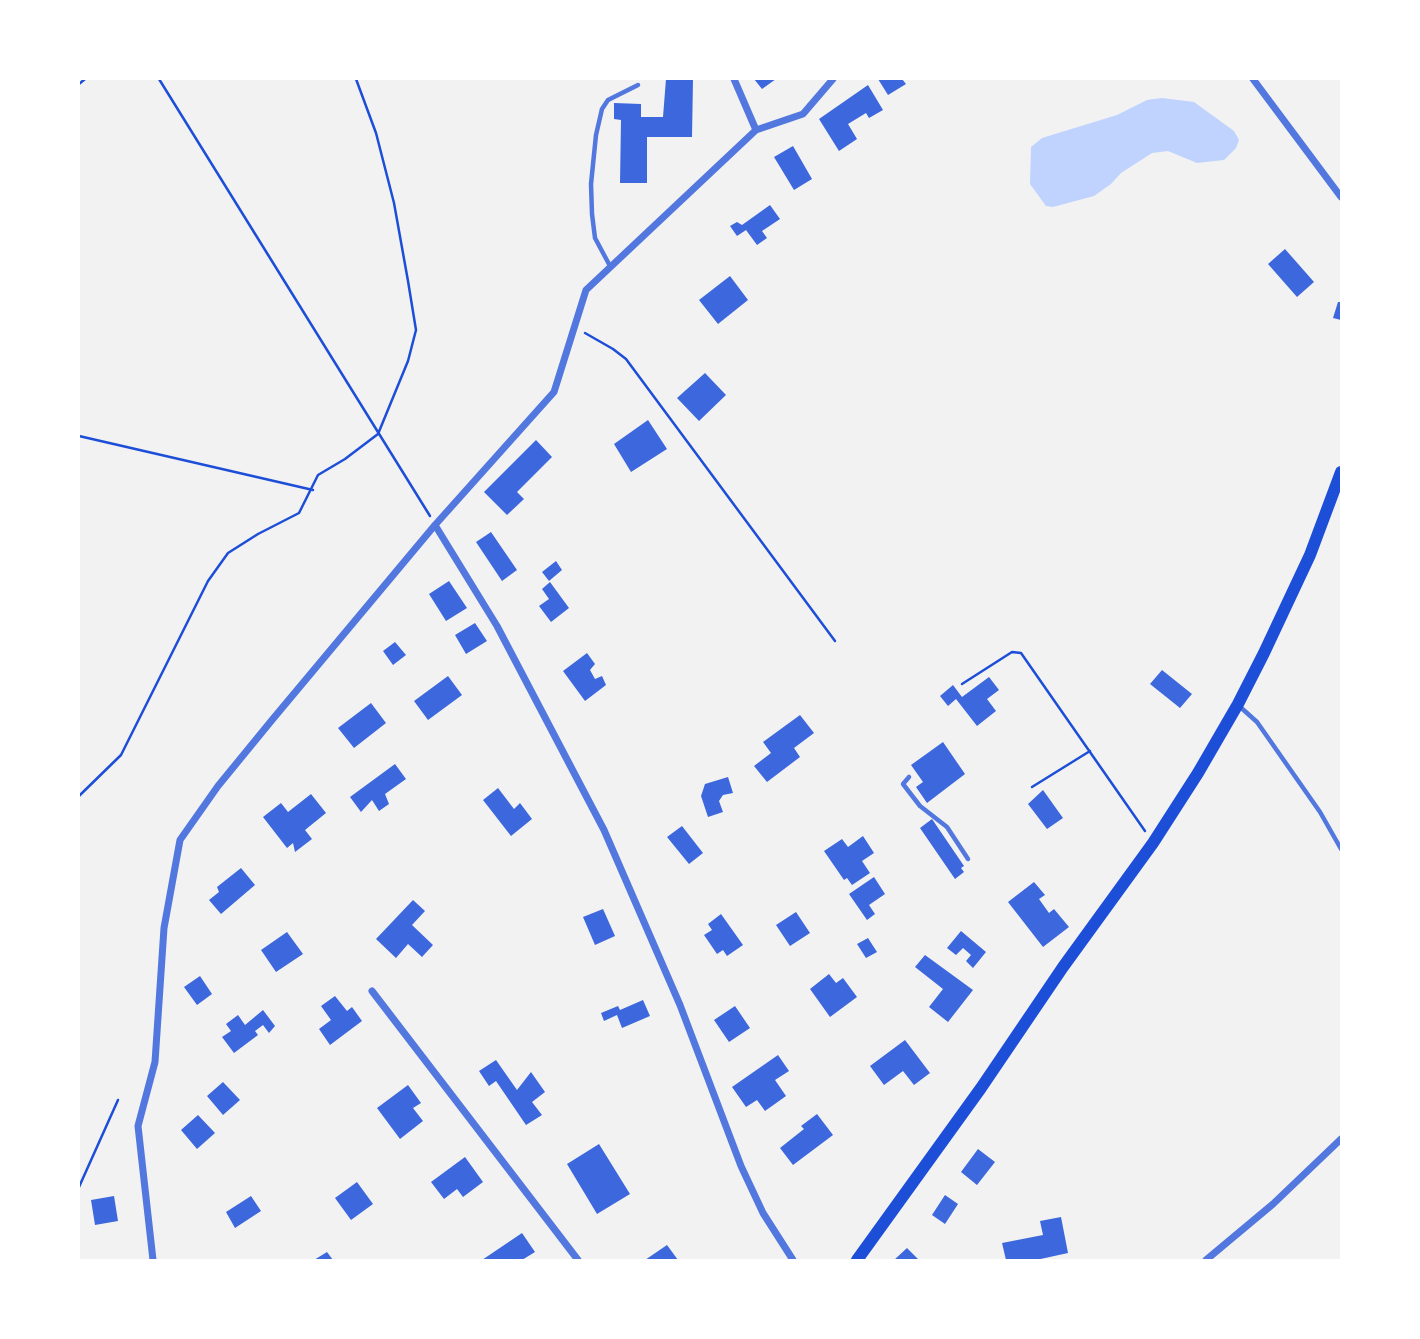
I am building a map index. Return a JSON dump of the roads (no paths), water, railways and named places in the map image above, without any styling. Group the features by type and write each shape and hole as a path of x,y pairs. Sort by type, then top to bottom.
{"main road":[{"path":"856,1260 981,1088 1063,967 1153,842 1198,772 1238,704 1310,555 1341,471"}],"street":[{"path":"734,79 756,130"},
{"path":"153,1260 138,1126 155,1062 164,928 180,840 218,786 435,525 554,392 586,290 756,130 803,114 833,79"},
{"path":"1253,79 1341,197"},
{"path":"435,525 497,626 604,830 680,1005 741,1166 763,1213 793,1260"},
{"path":"372,991 578,1260"},
{"path":"1206,1260 1273,1203 1341,1139"}],"lane":[{"path":"611,267 595,238 592,214 591,184 596,135 602,109 608,100 638,85"},
{"path":"1238,704 1257,722 1334,834 1341,849"},
{"path":"909,777 903,784 920,806 947,827 968,859"}],"water":[{"path":"1162,98 1194,102 1234,131 1239,140 1236,148 1224,160 1197,163 1168,151 1152,153 1121,173 1094,196 1053,207 1046,206 1030,184 1031,147 1042,138 1117,115 1147,100"}]}
